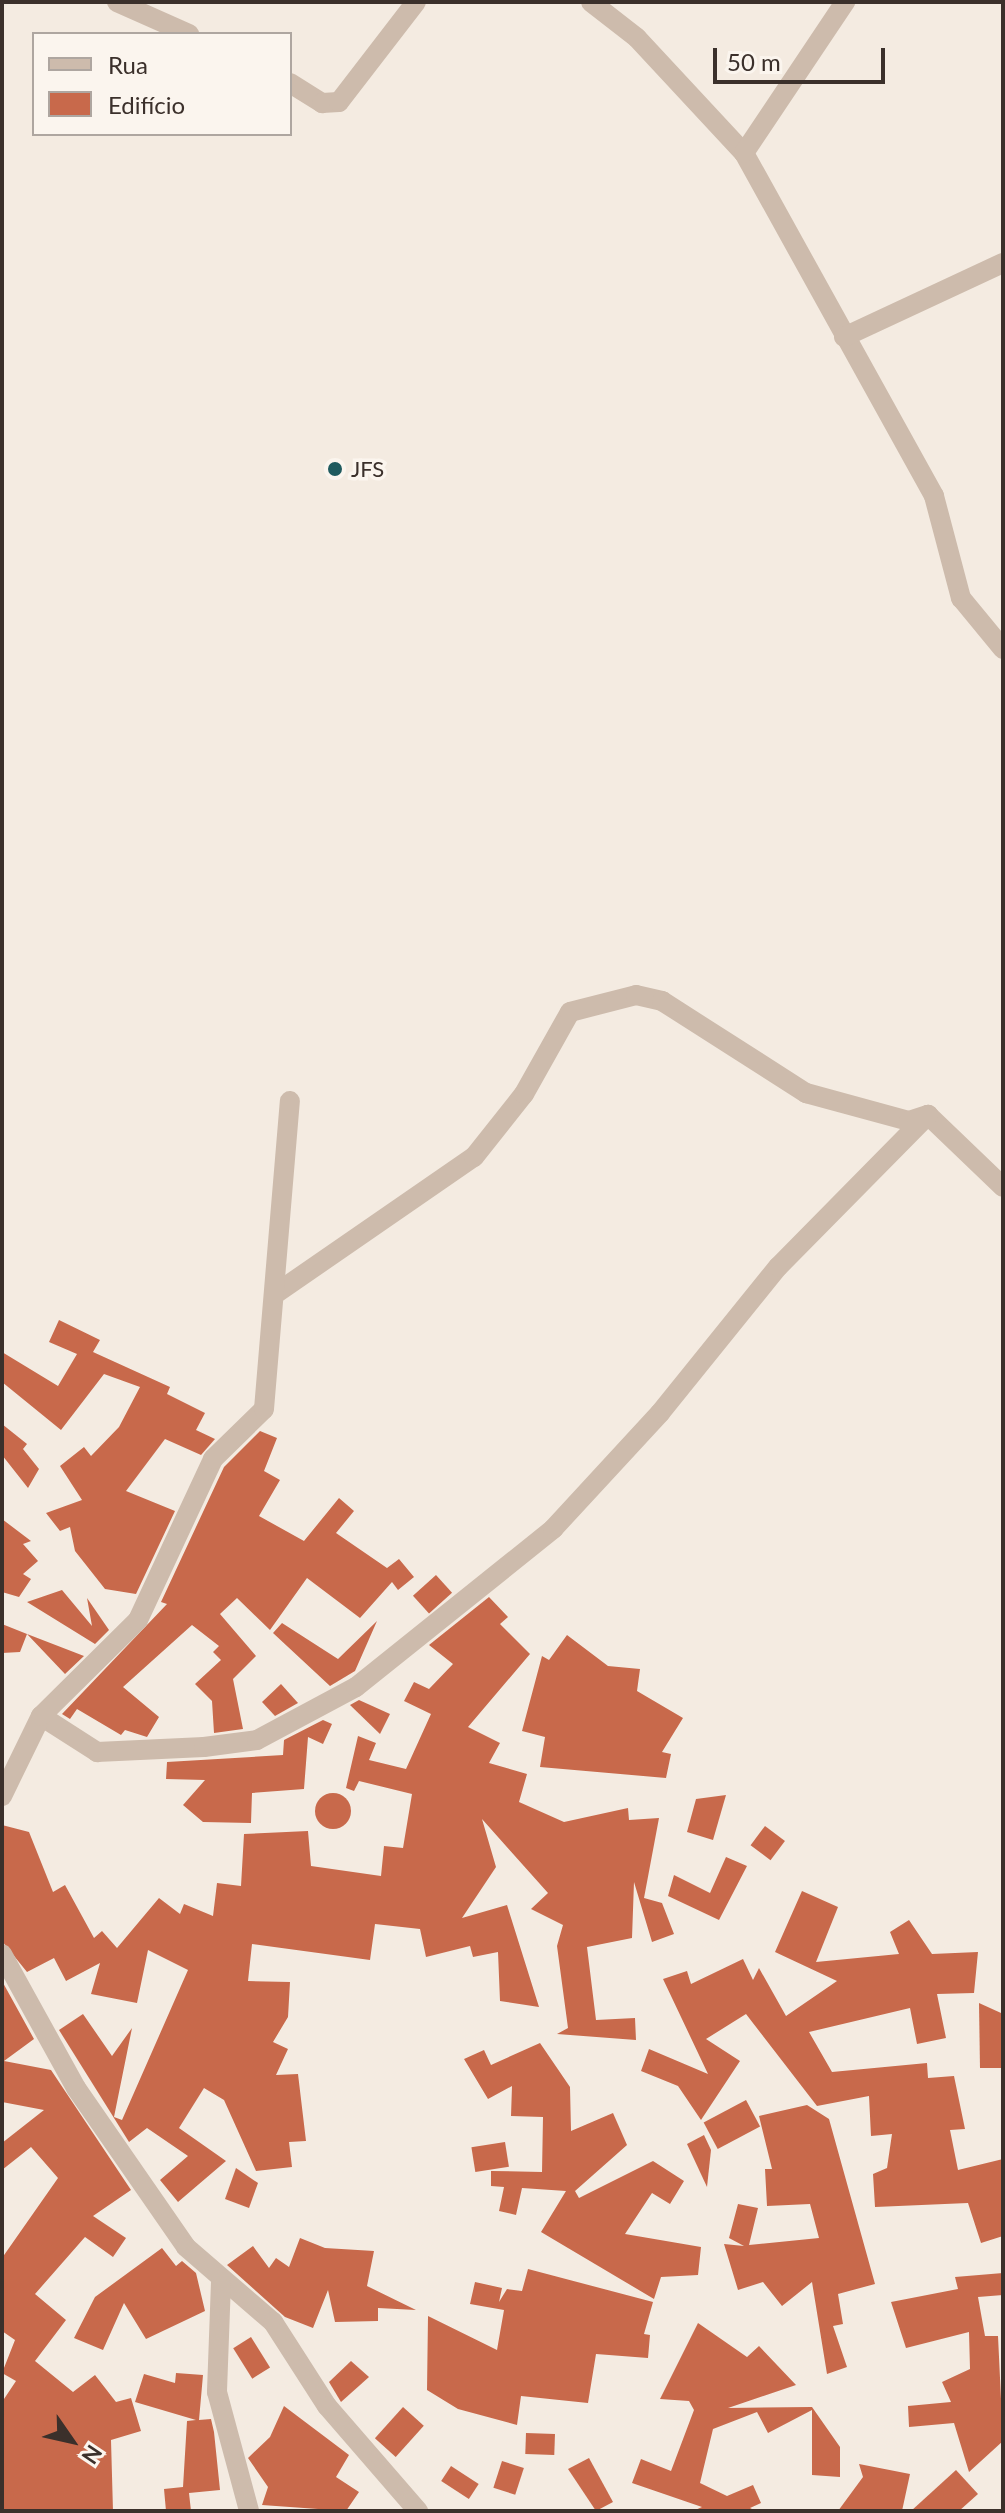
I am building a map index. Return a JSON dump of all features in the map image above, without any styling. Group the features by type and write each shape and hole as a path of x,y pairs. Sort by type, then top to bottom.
{"street":[{"path":"117,2 184,32"},
{"path":"292,84 322,103 339,102 416,2"},
{"path":"591,2 637,38 744,153 934,496 961,598 1003,649"},
{"path":"744,153 845,2"},
{"path":"844,337 1003,263"},
{"path":"278,1292 474,1157 524,1094 556,1028 570,1012 610,999 662,1001 806,1093 909,1121 928,1115"},
{"path":"2,1796 41,1716 138,1620 213,1459 264,1409 278,1292 290,1101"},
{"path":"928,1115 1003,1187"},
{"path":"41,1716 97,1752 204,1747 257,1740 356,1687 553,1529 660,1413 778,1267 928,1115"},
{"path":"2,1954 76,2088 186,2247 221,2282 273,2322 327,2406 418,2511"},
{"path":"221,2282 217,2392 249,2511"}],"building":[{"path":"59,1320 100,1340 93,1352 170,1387 167,1394 205,1413 196,1430 215,1439 201,1455 165,1439 126,1491 175,1511 136,1594 105,1589 75,1551 70,1527 60,1531 46,1513 82,1500 60,1466 84,1447 91,1456 119,1427 140,1387 104,1374 61,1430 2,1382 2,1352 58,1386 77,1354 49,1342"},
{"path":"2,1424 27,1444 23,1449 39,1469 28,1488 2,1455"},
{"path":"260,1431 277,1438 264,1471 280,1480 259,1516 304,1541 339,1498 354,1511 336,1533 387,1568 399,1559 414,1577 398,1590 392,1582 360,1618 307,1578 270,1630 237,1598 220,1614 256,1656 233,1679 243,1729 214,1733 212,1701 195,1684 221,1660 213,1652 219,1646 192,1625 123,1687 159,1717 147,1737 125,1730 121,1735 77,1709 70,1719 62,1714 167,1604 161,1602 224,1467"},
{"path":"2,1519 31,1541 23,1544 38,1561 23,1574 31,1579 19,1597 2,1592"},
{"path":"436,1575 452,1593 429,1614 413,1596"},
{"path":"62,1590 92,1626 87,1598 109,1630 95,1644 27,1602"},
{"path":"489,1597 508,1617 500,1624 530,1654 468,1727 500,1743 489,1763 527,1774 519,1802 564,1822 628,1808 629,1820 659,1818 644,1898 662,1903 674,1934 652,1942 634,1882 632,1938 587,1947 596,2020 635,2018 636,2040 557,2034 568,2028 557,1946 563,1925 531,1909 548,1893 482,1819 496,1867 462,1918 507,1905 539,2007 500,2001 498,1952 473,1957 470,1946 426,1957 420,1929 375,1924 370,1960 252,1944 248,1981 290,1982 288,2017 273,2042 288,2049 276,2075 298,2074 306,2141 289,2142 292,2167 256,2171 224,2100 204,2088 179,2128 226,2161 178,2202 160,2180 188,2156 147,2128 129,2142 59,2030 83,2014 112,2056 132,2028 114,2117 122,2120 188,1970 148,1950 137,2003 91,1994 100,1963 66,1981 54,1958 27,1972 2,1941 2,1825 29,1832 53,1892 65,1885 94,1938 102,1931 117,1948 159,1898 180,1914 184,1904 213,1916 217,1883 241,1886 244,1834 308,1831 311,1866 381,1876 384,1846 403,1848 412,1794 359,1781 354,1791 346,1788 358,1736 376,1743 369,1760 406,1769 431,1714 404,1701 414,1682 429,1689 453,1664 429,1645"},
{"path":"377,1621 355,1671 330,1686 273,1633 282,1623 338,1659"},
{"path":"2,1624 27,1634 20,1652 2,1653"},
{"path":"27,1634 84,1656 65,1674"},
{"path":"567,1635 608,1666 640,1669 637,1691 683,1718 662,1752 671,1754 666,1778 540,1767 545,1737 522,1731 542,1656 549,1660"},
{"path":"281,1684 298,1703 275,1716 262,1702"},
{"path":"359,1700 390,1714 380,1734 350,1705"},
{"path":"323,1720 332,1724 323,1744 308,1737 304,1789 252,1793 251,1823 203,1822 183,1805 205,1780 166,1779 167,1762 283,1755 284,1740"},
{"path":"333,1793 346,1798 351,1811 346,1824 333,1829 320,1824 315,1811 320,1798"},
{"path":"726,1795 713,1840 687,1832 696,1799"},
{"path":"765,1826 785,1841 771,1860 751,1845"},
{"path":"726,1857 747,1866 719,1920 668,1896 674,1875 710,1893"},
{"path":"802,1891 838,1907 816,1962 899,1954 890,1932 909,1920 932,1954 978,1952 974,1993 937,1994 946,2038 917,2044 910,2008 809,2032 832,2072 927,2063 928,2078 954,2076 965,2129 950,2130 958,2170 1003,2159 1003,2236 981,2243 968,2203 875,2207 873,2174 887,2168 892,2134 871,2136 869,2096 817,2106 746,2014 706,2039 740,2061 701,2120 678,2086 641,2071 649,2049 708,2074 663,1979 687,1971 691,1984 743,1959 753,1980 759,1968 786,2016 837,1981 775,1952"},
{"path":"2,1981 34,2039 4,2061 51,2070 131,2190 93,2216 126,2238 113,2257 85,2237 35,2294 66,2320 35,2361 73,2392 95,2375 116,2402 131,2398 141,2431 111,2440 113,2511 2,2511 2,2402 16,2381 2,2373 15,2340 2,2331 2,2258 58,2178 31,2147 2,2170 2,2143 44,2110 2,2102"},
{"path":"979,2003 1001,2013 1003,2068 980,2068"},
{"path":"540,2043 570,2087 571,2131 613,2113 627,2145 575,2191 579,2198 653,2161 684,2181 670,2204 652,2193 625,2234 701,2247 698,2275 661,2277 654,2299 541,2232 566,2191 522,2188 516,2215 499,2211 504,2187 491,2186 491,2171 542,2172 543,2117 511,2116 512,2086 488,2099 464,2059 484,2050 491,2065"},
{"path":"746,2100 760,2126 718,2149 704,2123"},
{"path":"807,2105 829,2119 875,2284 838,2294 843,2324 833,2326 847,2367 827,2374 812,2282 782,2306 763,2282 738,2290 724,2244 744,2246 729,2238 738,2204 758,2208 749,2245 819,2238 810,2204 767,2206 765,2169 772,2169 759,2116"},
{"path":"704,2135 711,2150 707,2187 687,2144"},
{"path":"505,2142 509,2167 475,2172 471,2147"},
{"path":"236,2168 258,2183 249,2208 225,2199"},
{"path":"300,2238 325,2248 374,2251 367,2286 416,2310 378,2308 378,2321 335,2322 328,2290 313,2328 285,2317 227,2265 253,2246 269,2268 276,2258 289,2267"},
{"path":"162,2248 176,2266 182,2261 196,2273 205,2311 146,2339 124,2303 103,2350 74,2338 95,2297"},
{"path":"528,2269 653,2302 644,2334 650,2335 648,2358 596,2354 588,2403 521,2396 517,2425 458,2409 427,2390 428,2316 497,2350 504,2310 470,2304 475,2282 502,2288 499,2302 507,2289 522,2291"},
{"path":"1003,2273 1003,2295 978,2297 985,2336 998,2336 1003,2441 969,2472 954,2423 909,2427 908,2406 951,2402 942,2382 970,2369 969,2332 906,2348 891,2302 958,2289 955,2277"},
{"path":"698,2323 747,2357 759,2346 796,2385 728,2408 812,2407 840,2447 840,2477 812,2475 812,2410 768,2433 757,2412 713,2429 700,2483 727,2496 753,2485 761,2503 750,2508 756,2511 693,2511 702,2507 632,2483 641,2459 671,2471 694,2410 689,2401 660,2399"},
{"path":"251,2337 270,2368 252,2379 233,2348"},
{"path":"351,2361 369,2377 341,2402 329,2382"},
{"path":"176,2373 203,2375 199,2420 211,2419 214,2432 220,2490 189,2493 191,2511 166,2511 164,2489 183,2487 187,2421 196,2420 135,2402 144,2374 175,2383"},
{"path":"284,2406 349,2455 336,2477 359,2492 346,2511 262,2505 268,2487 248,2458 270,2437"},
{"path":"403,2407 424,2426 396,2457 375,2438"},
{"path":"526,2433 555,2434 554,2455 525,2454"},
{"path":"589,2458 613,2502 596,2511 568,2469"},
{"path":"502,2461 524,2468 515,2495 493,2488"},
{"path":"859,2464 910,2474 902,2511 838,2511 863,2477"},
{"path":"451,2466 479,2484 469,2499 441,2481"},
{"path":"956,2470 978,2494 959,2511 911,2511"}],"place":[{"name":"JFS","path":"335,469"}]}
